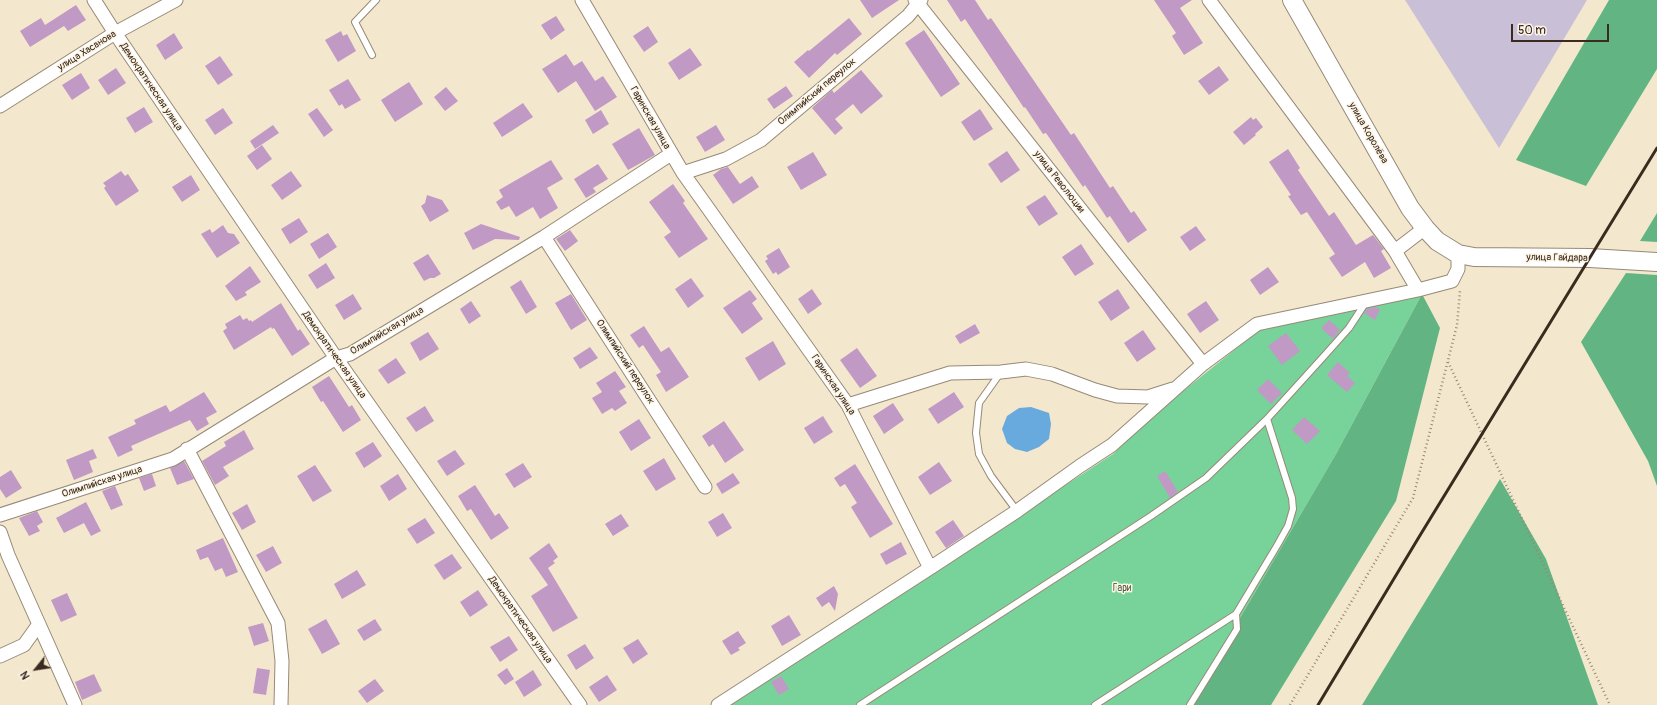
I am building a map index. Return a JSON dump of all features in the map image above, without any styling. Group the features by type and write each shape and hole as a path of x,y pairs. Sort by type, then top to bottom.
{"street":[{"name":"Демократическая улица","path":"94,0 336,358 580,705"},
{"name":"улица Хасанова","path":"0,106 115,33 176,0"},
{"name":"Гаринская улица","path":"582,0 683,173 848,405 930,568"},
{"path":"1209,0 1395,251 1418,290"},
{"name":"улица Королёва","path":"1292,0 1410,208 1437,241 1458,254"},
{"name":"Олимпийский переулок","path":"683,173 726,159 761,140 908,16 918,1"},
{"name":"улица Революции","path":"918,1 1203,364"},
{"name":"Олимпийская улица","path":"0,515 173,459 336,358 350,354 544,236 671,154"},
{"path":"1395,251 1425,228"},
{"name":"Олимпийский переулок","path":"544,236 705,487"},
{"path":"718,705 1017,511 1112,445 1203,364 1257,324 1418,290 1452,281 1458,269 1458,254"},
{"name":"улица Гайдара","path":"1458,254 1474,257 1590,258 1657,262"},
{"path":"848,405 950,373 1001,372 1026,369 1052,374 1095,390 1117,396 1148,397 1176,388"},
{"path":"187,449 278,622 282,661 281,705"},
{"path":"0,532 8,555 75,705"},
{"path":"0,656 24,645 39,624"}],"lane":[{"path":"372,55 355,22 376,0"},
{"path":"860,705 1206,478 1267,419 1349,328 1367,301"},
{"path":"1001,372 980,402 976,433 979,454 991,476 1017,511"},
{"path":"1095,705 1236,614 1288,526 1293,509 1292,498 1267,419"},
{"path":"1190,705 1237,629 1236,614"}],"path":[{"path":"1290,705 1413,498 1457,325 1460,291 1452,281"},
{"path":"1448,362 1610,705"}],"shaded area":[{"path":"1405,0 1587,0 1499,148"}],"green space":[{"path":"1609,0 1657,0 1657,69 1586,186 1516,160"},
{"path":"1657,213 1657,242 1640,241"},
{"path":"1626,273 1657,275 1657,486 1648,461 1581,342"},
{"name":"Гари","path":"1422,294 1336,454 1189,705 730,705 1113,454 1157,412 1258,331"},
{"path":"1422,294 1440,328 1396,501 1271,705 1189,705 1336,454"},
{"path":"1500,479 1546,559 1598,705 1362,705"}],"water":[{"path":"1031,407 1049,413 1051,424 1049,439 1039,447 1027,452 1015,449 1007,443 1002,429 1007,416 1019,408"}],"building":[{"path":"860,0 899,0 872,18"},
{"path":"947,0 975,0 988,20 991,18 1071,135 1074,133 1110,188 1113,186 1131,213 1134,211 1147,230 1128,243 1110,216 1107,218 1085,185 1083,187 1046,133 1043,134 1025,107 1024,108 965,19 961,22"},
{"path":"1154,0 1192,0 1180,8 1203,43 1184,55 1172,36 1176,33"},
{"path":"76,5 86,20 68,31 64,26 30,47 20,31 41,18 45,25"},
{"path":"556,16 565,30 551,40 541,25"},
{"path":"849,18 862,34 837,55 835,53 809,78 794,62"},
{"path":"648,26 658,42 644,52 633,36"},
{"path":"924,30 960,84 941,97 905,43"},
{"path":"341,31 343,36 347,34 356,51 338,62 325,40"},
{"path":"174,33 183,48 165,60 156,45"},
{"path":"690,48 702,65 679,80 668,63"},
{"path":"566,54 574,66 582,61 595,81 603,76 617,97 595,111 576,81 558,93 542,69"},
{"path":"220,56 233,75 218,85 205,66"},
{"path":"1219,66 1229,80 1209,95 1198,81"},
{"path":"116,68 126,83 108,95 98,80"},
{"path":"861,70 883,96 861,114 853,104 835,119 843,128 835,135 812,108 832,90 834,93"},
{"path":"81,73 90,88 72,100 62,85"},
{"path":"348,79 361,100 345,109 342,104 339,106 329,90"},
{"path":"409,82 423,104 395,122 381,100"},
{"path":"786,86 793,96 774,109 767,99"},
{"path":"446,87 458,101 445,111 434,97"},
{"path":"523,103 533,117 502,137 493,123"},
{"path":"144,107 153,122 135,133 126,118"},
{"path":"223,108 233,123 215,135 205,120"},
{"path":"317,108 333,130 324,137 308,114"},
{"path":"980,109 993,129 974,141 961,122"},
{"path":"601,110 609,124 593,134 585,120"},
{"path":"1251,117 1253,120 1256,118 1263,127 1244,145 1233,132"},
{"path":"273,125 279,133 255,149 250,141"},
{"path":"716,125 725,140 705,152 696,137"},
{"path":"639,128 655,155 628,170 612,144"},
{"path":"262,145 272,159 257,170 247,156"},
{"path":"1288,149 1300,168 1298,170 1329,216 1334,212 1356,245 1373,235 1384,249 1381,251 1391,268 1374,278 1365,262 1342,277 1329,258 1335,254 1307,212 1301,215 1288,196 1291,195 1269,162"},
{"path":"1007,151 1020,170 1001,183 988,164"},
{"path":"813,152 827,175 801,190 787,167"},
{"path":"551,160 563,179 547,188 558,208 540,219 533,207 516,217 509,206 501,210 496,202 503,197 499,190"},
{"path":"598,164 608,179 593,188 596,192 586,198 574,179"},
{"path":"728,167 740,184 752,176 759,187 733,204 713,175 721,169"},
{"path":"121,171 125,176 128,174 139,191 116,206 104,188 106,186 103,183"},
{"path":"291,171 302,186 282,200 271,185"},
{"path":"191,175 200,190 182,202 172,187"},
{"path":"673,184 685,201 683,203 708,239 679,258 664,237 671,232 649,202"},
{"path":"427,195 442,200 449,211 430,222 421,206 425,203"},
{"path":"1045,195 1058,214 1039,226 1026,207"},
{"path":"299,218 308,232 290,244 281,229"},
{"path":"481,224 520,237 519,240 495,239 473,250 464,233"},
{"path":"223,225 228,233 234,234 240,243 217,258 201,234 210,229 212,233"},
{"path":"1196,226 1206,240 1190,251 1180,237"},
{"path":"570,230 578,241 565,251 556,239"},
{"path":"328,233 337,247 319,259 310,244"},
{"path":"1081,244 1094,264 1075,276 1062,257"},
{"path":"779,248 790,267 778,275 776,272 773,274 765,261 768,259 766,256"},
{"path":"428,254 441,274 424,281 413,263"},
{"path":"326,263 335,278 317,289 308,275"},
{"path":"250,266 261,282 245,292 247,295 236,301 225,286"},
{"path":"1268,267 1279,282 1260,295 1250,280"},
{"path":"691,278 704,296 688,308 675,289"},
{"path":"521,280 537,307 526,314 510,287"},
{"path":"812,289 822,304 808,314 798,299"},
{"path":"1118,289 1130,308 1111,321 1098,302"},
{"path":"750,290 757,299 752,303 763,319 742,334 723,308"},
{"path":"353,294 362,309 344,320 335,305"},
{"path":"571,294 587,320 571,330 555,303"},
{"path":"471,301 481,316 469,324 460,309"},
{"path":"1206,301 1219,320 1200,333 1187,314"},
{"path":"281,303 298,331 300,329 310,344 292,356 274,328 272,329 271,327 234,350 223,331 227,328 225,324 240,315 243,320 247,318 252,322"},
{"path":"1376,307 1380,309 1375,320 1364,313 1367,309"},
{"path":"1329,320 1340,330 1333,339 1321,328"},
{"path":"975,324 980,333 960,344 955,336"},
{"path":"644,326 661,352 669,347 689,377 666,392 656,375 661,372 643,345 639,348 630,335"},
{"path":"1143,330 1156,349 1137,362 1124,343"},
{"path":"428,332 439,349 420,361 410,343"},
{"path":"1286,333 1300,351 1282,365 1268,346"},
{"path":"773,341 786,364 759,381 745,358"},
{"path":"590,347 598,358 580,369 573,358"},
{"path":"857,348 877,376 860,388 840,360"},
{"path":"396,358 406,373 388,384 378,370"},
{"path":"1338,362 1350,373 1347,376 1355,383 1347,392 1327,375"},
{"path":"615,371 626,387 619,391 627,403 615,411 612,408 602,414 592,398 602,392 596,383"},
{"path":"329,376 349,407 352,405 361,420 343,432 312,387"},
{"path":"1268,379 1282,393 1271,404 1257,390"},
{"path":"204,392 217,412 206,418 209,424 197,431 190,420 131,446 133,450 118,457 108,437 136,424 134,420 166,405 170,412"},
{"path":"954,392 964,407 938,424 928,409"},
{"path":"893,403 904,420 884,434 873,416"},
{"path":"425,406 434,421 416,432 406,418"},
{"path":"823,416 833,432 814,444 804,428"},
{"path":"1304,417 1320,431 1307,444 1292,430"},
{"path":"639,419 651,438 631,451 619,432"},
{"path":"724,421 744,450 725,463 713,444 709,447 702,436"},
{"path":"244,430 254,449 223,467 229,476 215,485 202,461 226,446 224,442"},
{"path":"373,442 382,456 364,468 355,453"},
{"path":"93,449 97,458 89,461 93,472 74,480 66,460"},
{"path":"455,450 465,464 447,476 437,461"},
{"path":"664,458 676,479 656,491 643,471"},
{"path":"184,461 194,479 177,485 170,468"},
{"path":"939,462 952,481 930,495 918,477"},
{"path":"523,463 532,477 514,488 505,474"},
{"path":"855,464 893,524 870,538 851,507 857,503 845,484 840,487 834,478"},
{"path":"315,465 332,491 313,502 297,476"},
{"path":"11,470 22,488 6,498 0,489 0,477"},
{"path":"1165,471 1178,492 1170,498 1157,476"},
{"path":"733,473 740,483 722,494 716,484"},
{"path":"152,474 156,486 144,491 139,478"},
{"path":"398,474 407,489 389,501 380,486"},
{"path":"475,485 495,516 499,513 509,528 491,540 471,509 467,511 458,496"},
{"path":"115,486 123,505 111,510 102,491"},
{"path":"86,502 101,531 91,536 84,523 64,533 56,518"},
{"path":"247,504 256,522 242,530 232,513"},
{"path":"37,511 43,522 37,526 40,531 29,536 19,518"},
{"path":"723,513 732,528 717,537 708,522"},
{"path":"621,514 629,526 613,536 605,524"},
{"path":"425,518 435,533 417,544 407,529"},
{"path":"953,520 964,536 946,548 935,532"},
{"path":"223,538 238,572 226,577 222,568 215,571 208,557 200,560 196,550"},
{"path":"901,542 907,554 886,565 880,554"},
{"path":"549,543 558,557 553,561 555,563 548,568 578,618 553,632 531,596 548,585 529,558"},
{"path":"273,546 282,563 266,572 256,555"},
{"path":"452,554 462,568 444,580 434,565"},
{"path":"357,570 366,585 342,599 334,584"},
{"path":"834,586 838,594 835,611 829,602 822,607 816,598"},
{"path":"478,590 488,605 470,617 460,602"},
{"path":"67,593 77,615 61,622 51,600"},
{"path":"789,615 801,635 782,646 771,626"},
{"path":"326,619 340,644 322,654 308,629"},
{"path":"375,619 382,630 364,641 357,630"},
{"path":"263,623 269,641 254,646 248,627"},
{"path":"738,631 746,643 738,648 740,650 731,655 722,641"},
{"path":"509,636 518,650 500,662 490,647"},
{"path":"638,639 648,654 633,664 623,648"},
{"path":"585,644 594,658 576,670 567,655"},
{"path":"257,668 270,670 266,695 253,693"},
{"path":"507,668 514,679 505,685 497,675"},
{"path":"533,670 542,685 524,697 515,682"},
{"path":"94,674 102,691 82,700 75,682"},
{"path":"607,675 617,690 599,702 589,687"},
{"path":"781,676 789,689 779,695 771,682"},
{"path":"375,679 384,691 367,703 358,691"}],"railway":[{"path":"1318,705 1657,148"}]}
